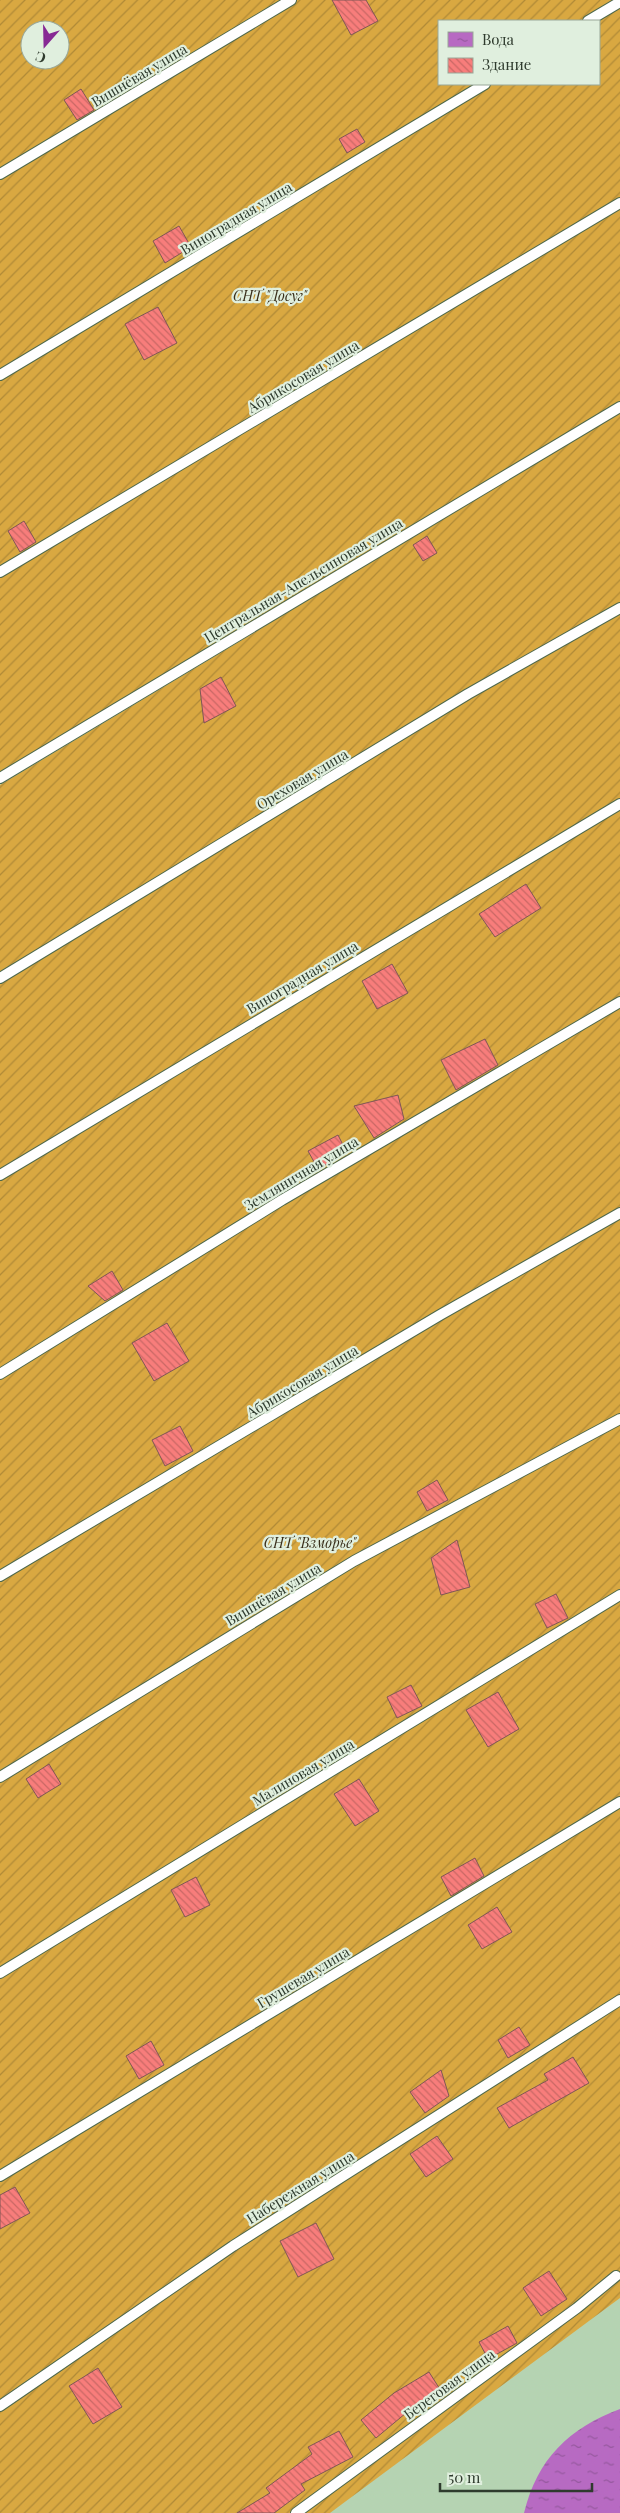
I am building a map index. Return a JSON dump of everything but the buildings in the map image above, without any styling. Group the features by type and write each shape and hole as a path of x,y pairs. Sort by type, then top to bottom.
{"lane":[{"name":"Вишнёвая улица","path":"0,174 291,0"},
{"path":"590,20 620,2"},
{"name":"Виноградная улица","path":"0,375 483,85"},
{"name":"Абрикосовая улица","path":"0,572 620,203"},
{"name":"Центральная-Апельсиновая улица","path":"0,778 620,407"},
{"name":"Ореховая улица","path":"0,978 468,694 620,608"},
{"name":"Виноградная улица","path":"0,1175 620,804"},
{"name":"Земляничная улица","path":"0,1374 282,1200 620,1002"},
{"name":"Абрикосовая улица","path":"0,1576 440,1315 620,1213"},
{"name":"Вишнёвая улица","path":"0,1777 354,1561 620,1419"},
{"name":"Малиновая улица","path":"0,1973 620,1595"},
{"name":"Грушевая улица","path":"0,2176 620,1802"},
{"name":"Набережная улица","path":"0,2406 233,2246 620,2000"},
{"name":"Береговая улица","path":"296,2513 577,2308 616,2276"}],"green space":[{"name":"СНТ \"Досуг\"","path":"0,0 620,0 620,402 0,773"},
{"name":"СНТ \"Взморье\"","path":"620,413 620,2298 330,2513 0,2513 0,785"}],"water":[{"path":"620,2409 620,2513 524,2513 537,2477 558,2448 585,2426"}]}
